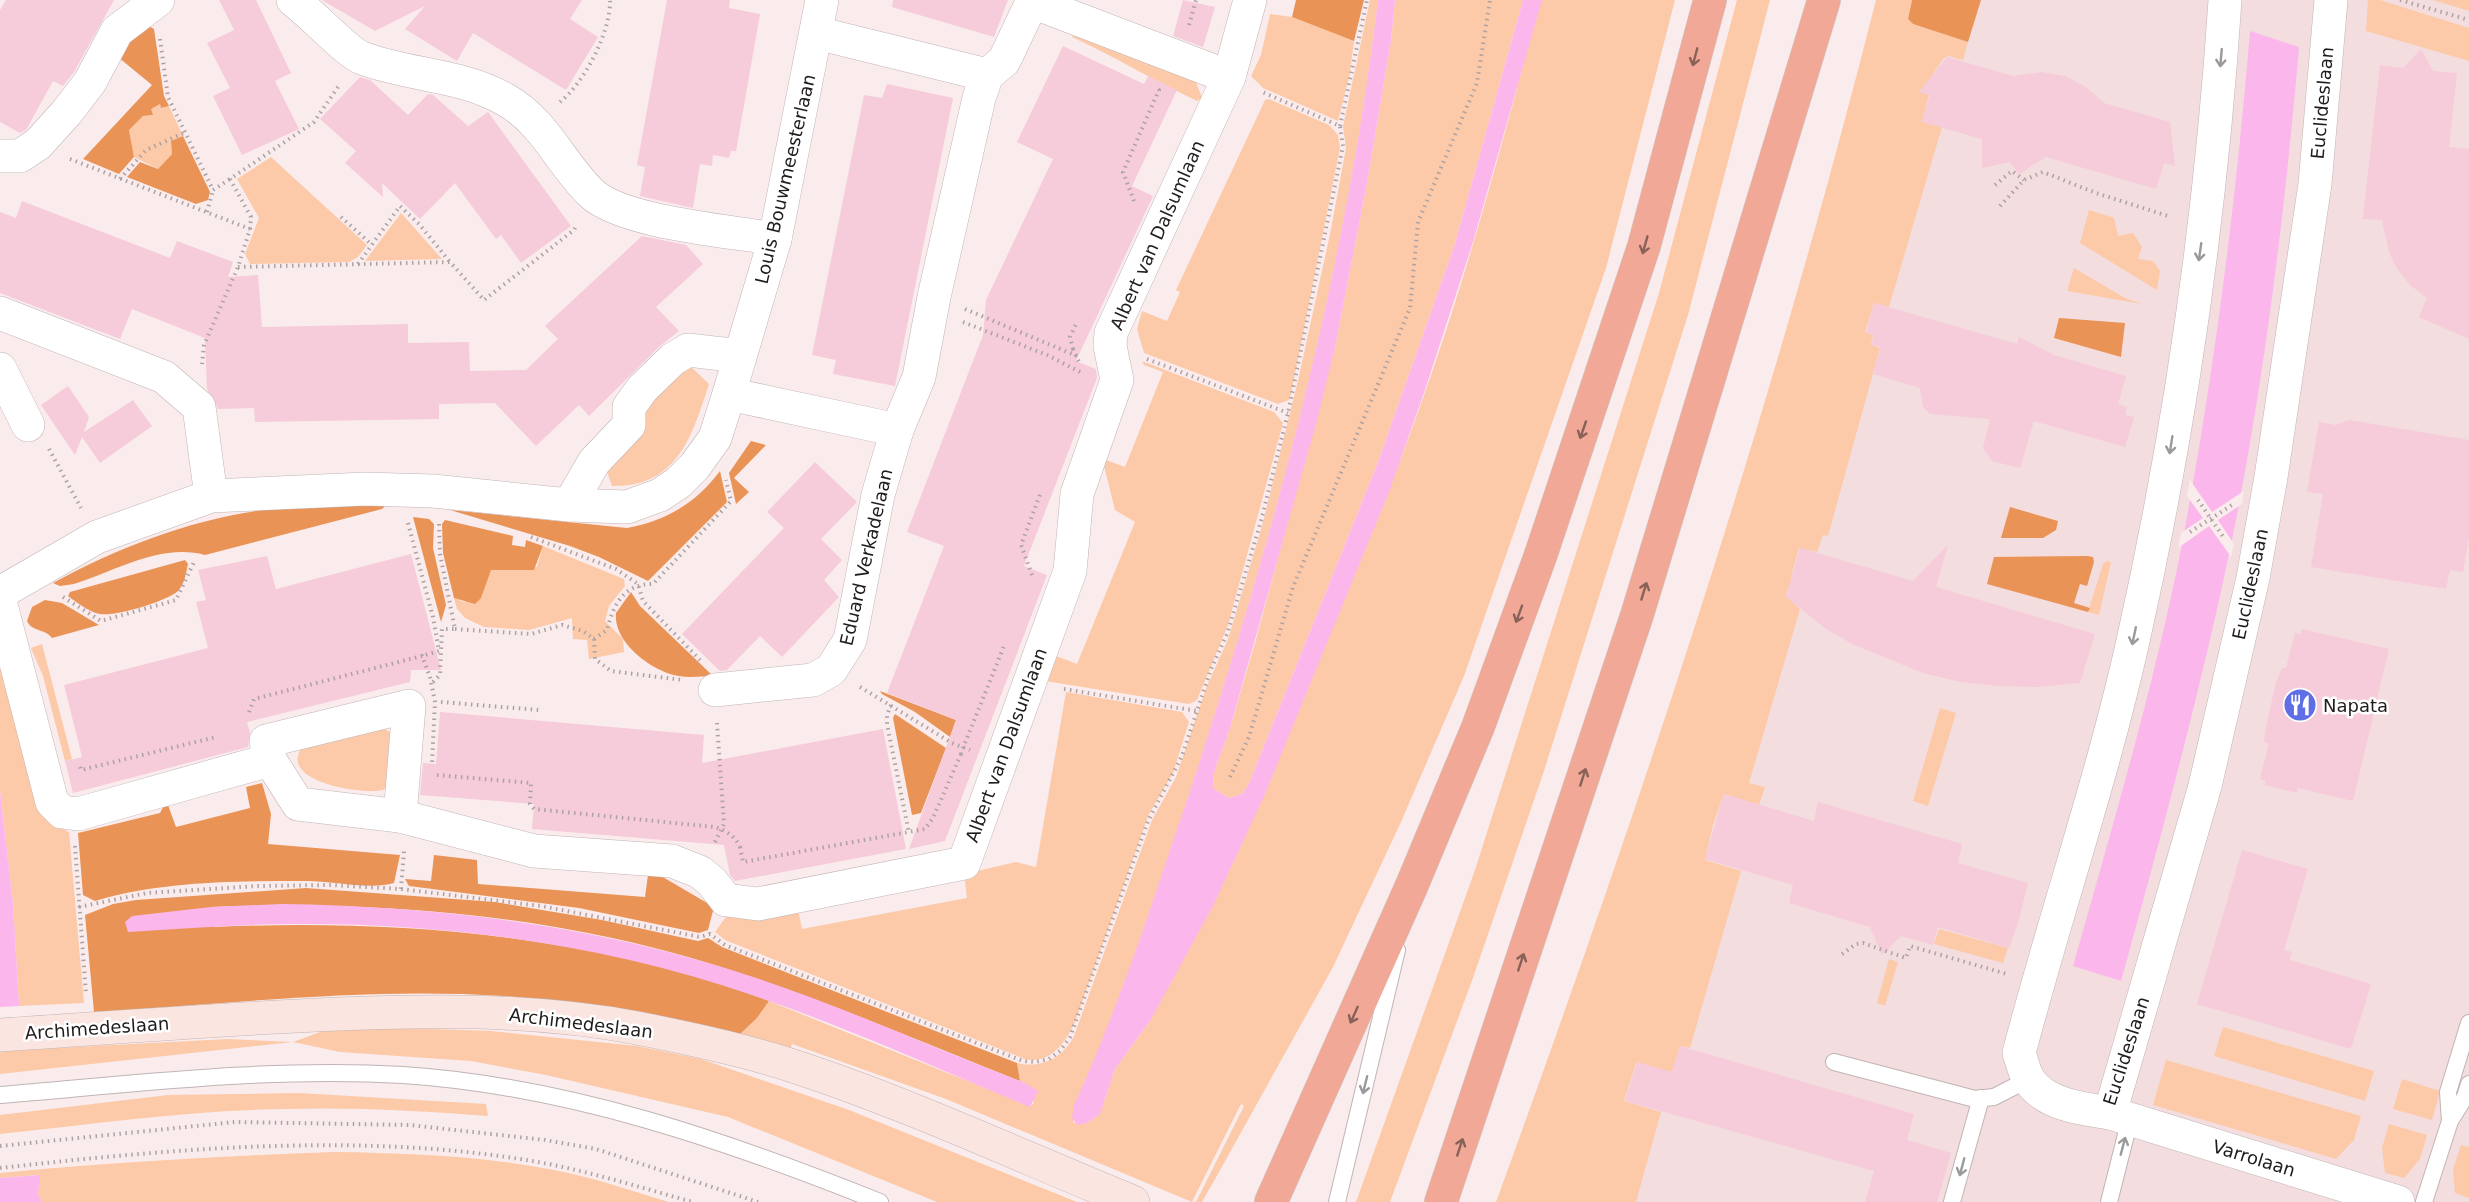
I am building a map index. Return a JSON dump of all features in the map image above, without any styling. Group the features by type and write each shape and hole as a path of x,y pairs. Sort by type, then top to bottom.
{"highway":[{"path":"1271,1202 1412,885 1478,727 1551,524 1644,246 1710,0"},
{"path":"1441,1202 1637,615 1824,0"}],"main road":[{"name":"Archimedeslaan","path":"0,1035 215,1020 411,1011 487,1011 573,1019 635,1028 789,1065 885,1101 1133,1202"}],"street":[{"path":"293,0 360,58 480,86 509,101 535,121 592,194 610,206 645,217 775,238"},
{"name":"Louis Bouwmeesterlaan","path":"0,593 97,537 211,496 365,489 433,491 569,505 627,507 660,495 678,483 695,466 715,438 729,394 775,238 822,0"},
{"name":"Albert van Dalsumlaan","path":"270,760 298,804 400,816 534,851 672,861 700,872 712,882 726,900 758,904 964,863 1070,571 1077,494 1117,380 1111,333 1229,77 1250,0"},
{"path":"2029,1079 2019,1053 2133,642 2169,459 2204,225 2225,0"},
{"name":"Euclideslaan","path":"2029,1079 2046,1096 2078,1108 2120,1116 2202,796 2253,578 2271,477 2314,184 2331,0"},
{"path":"0,156 20,156 38,144 68,112 90,82 117,31 163,1"},
{"path":"817,33 987,75 1004,61 1033,1 1229,77"},
{"name":"Eduard Verkadelaan","path":"831,670 850,640 878,495 897,430 919,377 934,297 987,75"},
{"path":"0,313 164,377 199,407 211,496"},
{"path":"569,505 594,462 629,425 629,407 635,398 673,359 688,350 740,356"},
{"path":"0,369 28,425"},
{"path":"729,394 897,430"},
{"path":"0,601 52,802 62,812 78,814 270,760 266,741 409,706 400,816"},
{"path":"715,690 813,680 831,670"},
{"name":"Varrolaan","path":"2120,1116 2398,1202"}],"lane":[{"path":"1337,1202 1412,885"},
{"path":"2450,1121 2448,1092 2469,1023"},
{"path":"1834,1062 1981,1098 1994,1097 2029,1079"},
{"path":"0,1095 268,1073 404,1075 438,1079 494,1086 631,1114 771,1158 880,1202"},
{"path":"2424,1202 2450,1121 2465,1097 2469,1084"},
{"path":"1952,1202 1981,1098"},
{"path":"2109,1202 2120,1116"}],"path":[{"path":"535,121 569,95 603,40 610,0"},
{"path":"79,907 147,893 256,885 401,889 542,906 700,937 710,934 725,945 1023,1061 1035,1062 1048,1059 1060,1052 1070,1037 1148,821 1182,756 1211,669 1227,634 1288,413 1339,169 1343,147 1340,126 1367,0"},
{"path":"1230,777 1249,736 1293,587 1410,308 1418,222 1477,83 1490,0"},
{"path":"2400,0 2469,20"},
{"path":"163,1 159,33 168,97 213,190 207,213"},
{"path":"213,190 314,122 360,58"},
{"path":"1229,77 1340,126"},
{"path":"1131,207 1134,199 1123,172 1160,90 1153,86"},
{"path":"120,178 146,150 186,132"},
{"path":"38,144 250,229"},
{"path":"1995,185 2012,171 2024,180"},
{"path":"2000,206 2024,180 2043,172 2106,197 2204,225"},
{"path":"199,407 204,345 238,267 250,229 251,217 230,179"},
{"path":"357,265 400,206 419,224 484,300 574,230 592,194"},
{"path":"341,217 372,245"},
{"path":"238,267 450,262"},
{"path":"934,297 1078,356 1112,355 1144,358 1288,413"},
{"path":"1079,318 1070,337 1079,362"},
{"path":"962,321 1047,355 1085,375"},
{"path":"28,425 38,429 97,537"},
{"path":"594,639 607,630 612,611 630,589 638,584 653,584 731,501 715,438"},
{"path":"2190,490 2231,547"},
{"path":"433,491 440,512 440,554 455,628"},
{"path":"1029,582 1032,574 1021,545 1041,491"},
{"path":"2182,538 2240,500"},
{"path":"256,699 439,651 433,617 410,530"},
{"path":"527,536 616,569 638,584 643,601 659,620 717,675 715,690 724,824 700,872"},
{"path":"58,592 101,621 176,600 195,560"},
{"path":"409,706 440,675 442,629 531,634 562,625 583,631 594,639"},
{"path":"594,639 595,659 611,671 709,681 715,690"},
{"path":"419,657 430,677 435,702 432,774 531,783 530,804 534,808 624,819 715,826 736,838 743,862 925,829 933,818 961,754 1000,655"},
{"path":"831,670 952,743 1000,761"},
{"path":"1028,683 1197,711"},
{"path":"441,702 539,710"},
{"path":"891,705 887,715 887,724 909,833"},
{"path":"78,758 81,770 211,738"},
{"path":"62,812 74,833 86,996"},
{"path":"1842,954 1856,944 1863,943 1906,958 1910,946 2003,972"},
{"path":"0,1146 235,1122 410,1125 545,1140 596,1149 758,1202"},
{"path":"0,1168 212,1149 329,1145 523,1159 569,1167 693,1202"}],"shaded area":[{"path":"1296,0 1364,0 1354,41 1292,17"},
{"path":"1370,0 1378,0 1361,123 1339,244 1313,365 1282,485 1249,604 1212,723 1127,978 1073,1122 1077,1124 1087,1123 1100,1114 1115,1069 1150,1021 1273,760 1360,561 1410,434 1452,311 1490,188 1540,0 1675,0 1606,268 1464,676 1401,822 1333,967 1202,1202 1196,1202 1244,1106 1241,1104 1192,1202 946,1099 792,1044 790,1051 738,1036 757,1018 769,1001 1030,1106 1034,1103 1025,1083 1020,1081 1017,1063 1034,1064 1050,1060 1064,1050 1074,1036 1152,820 1176,777 1207,686 1228,639 1262,526 1299,376 1330,234 1346,148 1343,126"},
{"path":"1378,0 1395,0 1391,41 1367,183 1335,347 1316,424 1230,728 1213,775 1214,789 1229,798 1242,794 1248,786 1378,462 1454,247 1523,0 1542,0 1473,242 1424,393 1389,492 1265,794 1213,906 1150,1021 1115,1069 1100,1114 1087,1123 1077,1125 1072,1118 1074,1105 1122,989 1190,791 1251,597 1278,499 1327,301 1364,101"},
{"path":"1395,0 1523,0 1454,247 1378,462 1248,786 1242,794 1229,798 1214,789 1213,775 1230,728 1255,643 1335,347 1367,183 1391,41"},
{"path":"1737,0 1770,0 1688,315 1543,774 1473,978 1390,1202 1356,1202 1475,870 1659,293"},
{"path":"1876,0 1912,0 1908,19 1913,24 1968,42 1963,60 1948,56 1943,59 1921,92 1929,95 1922,122 1942,127 1889,307 1874,303 1865,332 1873,335 1871,345 1880,348 1828,536 1823,535 1817,552 1799,548 1791,577 1800,580 1786,592 1789,599 1800,609 1749,783 1765,787 1759,805 1724,794 1713,825 1705,860 1741,871 1690,1048 1680,1046 1672,1072 1636,1063 1624,1101 1661,1112 1636,1202 1496,1202 1602,905 1701,606 1793,304"},
{"path":"1912,0 1981,0 1968,42 1913,24 1908,19"},
{"path":"1936,0 2469,0 2469,1202 1557,1202"},
{"path":"2368,0 2380,0 2469,28 2469,61 2366,31"},
{"path":"2433,0 2469,0 2469,11"},
{"path":"1270,14 1292,17 1354,41 1350,73 1338,121 1263,88 1251,76 1261,55"},
{"path":"147,25 154,29 164,96 169,106 161,108 160,104 151,109 153,115 143,116 129,130 134,157 119,174 83,159 152,85 118,57"},
{"path":"2250,31 2299,47 2273,292 2255,414 2221,591 2181,759 2121,981 2073,966 2159,651 2182,544 2223,288"},
{"path":"1074,35 1196,82 1202,98 1197,101 1182,94 1072,37"},
{"path":"1269,99 1329,125 1338,135 1340,148 1291,394 1289,400 1278,404 1144,353 1137,329 1142,311 1167,321 1180,292 1176,290 1265,100"},
{"path":"160,104 161,108 169,106 183,136 171,141 172,154 158,169 134,157 129,130 143,116 153,115 150,109"},
{"path":"183,136 210,192 208,200 196,204 127,177 140,162 158,169 172,154 171,141"},
{"path":"271,157 367,245 358,257 349,262 250,264 245,254 259,218 237,179"},
{"path":"2089,210 2114,218 2118,236 2133,233 2142,247 2138,259 2153,261 2160,271 2157,290 2080,243"},
{"path":"401,213 442,259 365,261"},
{"path":"2074,268 2125,298 2142,304 2067,291"},
{"path":"2059,318 2125,323 2121,357 2054,338"},
{"path":"1142,361 1274,412 1283,423 1228,625 1197,700 1189,704 1045,681 1056,656 1077,664 1135,522 1115,510 1103,462 1106,460 1125,467 1163,372 1144,365"},
{"path":"687,363 709,384 696,422 679,455 653,478 634,484 612,486 605,466 646,403"},
{"path":"751,441 766,445 734,478 749,492 736,504 729,473"},
{"path":"720,471 727,502 648,581 599,557 570,546 450,510 627,528 655,521 679,509 701,492"},
{"path":"387,504 382,509 205,555 188,552 155,555 74,584 60,586 53,583 138,543 198,523 260,510"},
{"path":"2010,507 2058,521 2056,530 2043,538 2001,538"},
{"path":"413,517 429,519 434,524 433,548 446,605 441,622"},
{"path":"445,520 513,536 512,545 525,547 526,540 543,546 534,570 491,570 481,598 475,604 454,598 443,553 442,524"},
{"path":"543,546 624,579 625,586 609,606 605,621 623,639 624,652 589,659 587,640 573,639 572,618 529,630 484,627 465,618 457,609 454,598 464,602 481,598 490,570 537,567"},
{"path":"1994,557 2093,557 2094,562 2087,586 2080,584 2074,603 2090,608 2088,612 1987,584"},
{"path":"185,560 188,564 179,590 164,599 141,607 117,613 100,614 87,609 68,596 70,592"},
{"path":"2107,561 2111,562 2099,615 2088,612 2103,564"},
{"path":"631,592 640,606 713,676 679,676 658,669 628,645 621,635 616,613"},
{"path":"45,600 62,603 99,625 52,638 29,625 27,621 32,607"},
{"path":"42,644 72,759 65,761 43,676 31,648"},
{"path":"0,657 58,827 69,832 84,1003 19,1006 13,903 0,791"},
{"path":"880,691 956,720 950,737 915,712"},
{"path":"1066,692 1182,712 1189,722 1173,773 1149,814 1075,1022 1062,1044 1049,1055 1042,1059 1025,1059 725,940 715,932 728,914 798,909 802,929 967,898 964,874 1016,862 1036,867"},
{"path":"1940,708 1956,713 1928,806 1913,801"},
{"path":"895,714 946,748 921,813 912,815 893,718"},
{"path":"382,727 391,733 387,787 383,790 342,788 312,778 302,770 298,760 301,749"},
{"path":"262,783 271,814 268,844 400,855 394,883 374,886 307,881 227,882 147,889 95,901 83,895 78,833 160,813 163,807 168,805 176,827 250,808 246,787"},
{"path":"0,791 13,903 19,1006 0,1007"},
{"path":"434,855 477,860 478,884 645,897 648,875 661,876 714,907 708,930 699,933 579,908 409,886 405,879 431,881"},
{"path":"306,888 495,902 602,920 698,941 708,938 722,947 1017,1063 1020,1081 800,994 711,964 666,951 554,927 440,912 326,906 211,907 214,927 283,925 425,929 566,946 635,960 769,1001 757,1018 738,1036 563,1003 504,996 453,994 350,995 94,1012 85,915 113,904 136,900"},
{"path":"281,904 459,914 577,932 635,944 693,959 785,988 1025,1083 1038,1091 1030,1107 787,1007 697,978 584,950 527,940 411,928 275,924 128,932 125,922 132,916 211,907"},
{"path":"1939,929 2008,948 2003,963 1934,944"},
{"path":"1889,959 1898,962 1885,1006 1877,1003"},
{"path":"372,1027 491,1031 637,1046 701,1059 849,1110 1077,1202 937,1202 728,1117 546,1075 471,1061 340,1052 293,1042 328,1029"},
{"path":"2223,1027 2374,1071 2365,1101 2214,1056"},
{"path":"227,1039 293,1042 0,1074 0,1051"},
{"path":"2166,1060 2361,1116 2354,1140 2336,1159 2153,1105"},
{"path":"2402,1079 2440,1091 2432,1120 2393,1109"},
{"path":"299,1093 486,1104 488,1116 362,1109 251,1110 143,1118 0,1134 0,1115 168,1095"},
{"path":"2389,1124 2427,1135 2420,1159 2404,1178 2385,1173 2382,1148"},
{"path":"2461,1145 2469,1147 2469,1198 2455,1193 2453,1169"},
{"path":"334,1152 445,1156 527,1165 583,1176 669,1202 42,1202 38,1194 39,1175 0,1178 0,1173 83,1166"},
{"path":"40,1175 38,1194 42,1202 0,1202 0,1178"}],"pier":[{"path":"2190,480 2212,512 2244,491 2242,504 2218,520 2234,544 2231,557 2209,526 2178,548 2181,533 2203,518 2187,496"}],"building":[{"path":"6,0 114,0 74,72 63,86 53,81 26,130 20,133 0,122 0,10"},
{"path":"219,0 256,0 291,73 275,81 299,129 242,155 213,96 230,88 207,43 234,30"},
{"path":"322,0 582,0 570,19 598,37 566,90 473,33 457,61 405,29 425,6 375,31"},
{"path":"667,0 730,0 729,8 760,14 736,151 731,151 729,158 713,155 712,166 700,164 693,208 640,196 645,167 637,165"},
{"path":"893,0 1008,0 994,37 892,7"},
{"path":"1183,0 1215,7 1203,47 1173,36"},
{"path":"1063,46 1144,84 1148,76 1177,90 1132,186 1153,196 1076,361 1096,369 1097,378 1024,566 1047,575 945,841 909,849 956,720 887,693 944,546 907,532 983,335 986,300 1053,159 1017,142"},
{"path":"2421,49 2433,71 2457,73 2449,147 2469,149 2469,339 2419,317 2427,298 2410,285 2396,267 2389,252 2382,220 2363,219 2380,65 2403,68"},
{"path":"1947,57 2013,76 2042,72 2065,76 2086,87 2104,103 2170,122 2175,166 2164,163 2156,189 2046,157 2019,174 2010,162 1982,168 1982,139 1922,122 1930,95 1919,92"},
{"path":"360,77 370,80 408,115 428,94 433,95 468,126 488,112 571,226 521,263 501,235 496,239 455,183 420,219 382,183 383,197 345,163 356,151 320,119"},
{"path":"887,84 953,98 895,386 833,374 836,360 812,355 864,95 882,98"},
{"path":"22,201 170,258 177,241 233,262 228,277 258,275 262,327 408,324 408,343 469,342 470,371 526,370 558,339 545,326 642,236 686,245 703,264 656,307 679,331 660,346 589,416 579,405 536,446 495,403 439,404 439,419 255,422 254,408 218,409 207,389 205,338 132,309 120,339 0,293 0,212 16,218"},
{"path":"1874,303 2017,344 2019,337 2054,355 2126,376 2118,404 2127,407 2125,415 2134,417 2125,447 2034,421 2020,468 1992,461 1983,448 1990,419 1930,414 1923,407 1920,388 1873,374 1881,347 1871,345 1874,335 1866,332"},
{"path":"68,386 89,417 84,432 133,400 152,426 100,463 82,437 75,455 41,405"},
{"path":"2349,420 2469,440 2469,537 2463,572 2450,570 2446,589 2311,567 2323,494 2307,492 2319,422 2336,425"},
{"path":"815,462 857,502 821,539 842,560 824,580 839,597 782,657 760,636 727,670 720,671 682,634 784,528 767,512"},
{"path":"1948,545 1936,587 2095,634 2080,683 2037,687 1998,686 1961,682 1923,673 1852,644 1825,628 1786,597 1800,548 1913,581"},
{"path":"411,554 441,670 411,670 410,682 247,722 250,733 248,747 73,793 65,761 82,757 64,685 208,648 196,602 206,600 198,570 267,556 276,589"},
{"path":"2301,629 2389,649 2353,801 2298,788 2297,793 2265,785 2266,781 2260,779 2269,743 2264,742 2276,682 2282,668 2286,668 2295,633 2301,634"},
{"path":"440,712 704,735 702,763 883,729 906,849 735,881 730,875 724,845 532,829 534,804 420,795 423,763 436,764"},
{"path":"1724,794 1814,821 1818,802 1962,844 1958,863 2028,883 2009,948 1938,927 1933,945 1901,936 1882,955 1870,927 1789,903 1793,885 1705,859"},
{"path":"2242,850 2308,869 2284,950 2292,952 2290,960 2371,984 2351,1049 2197,1004"},
{"path":"1680,1046 1914,1114 1907,1140 1951,1153 1937,1202 1865,1202 1874,1171 1625,1101 1637,1062 1672,1072"}],"place":[{"name":"Napata","path":"2300,705"}]}
